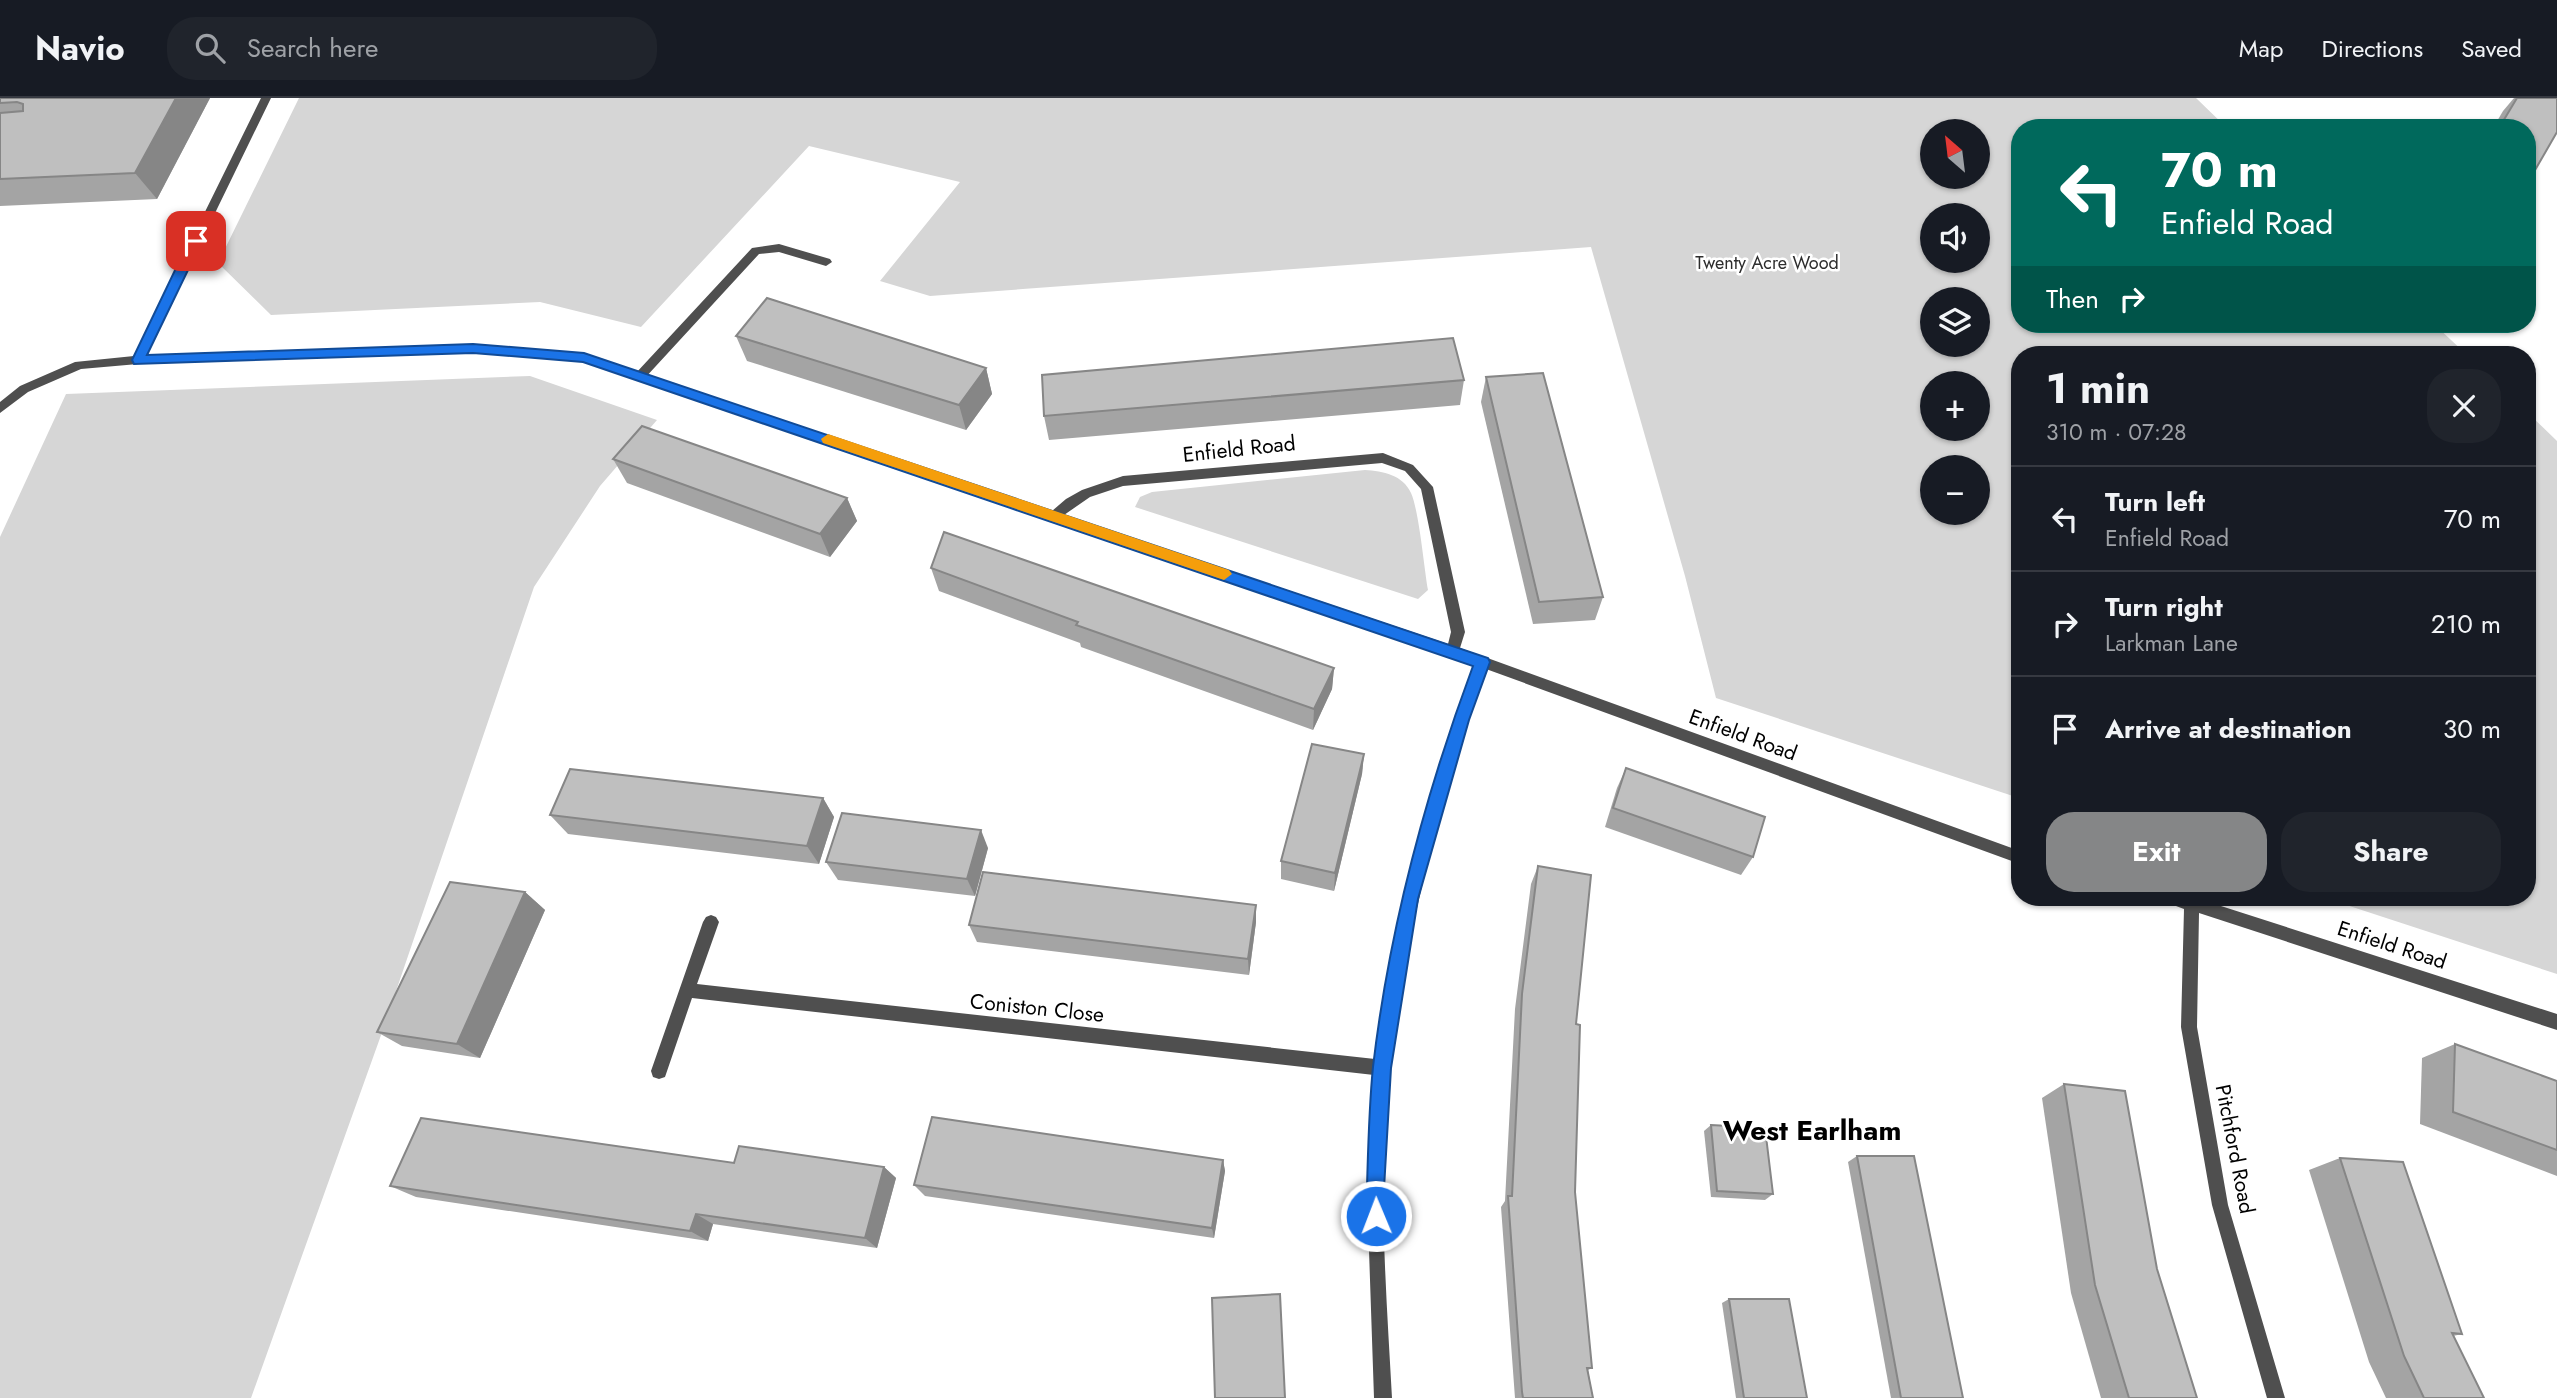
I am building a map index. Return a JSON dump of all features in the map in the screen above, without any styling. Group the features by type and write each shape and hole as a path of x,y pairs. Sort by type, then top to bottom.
{"street":[{"path":"138,360 266,98"},
{"path":"640,376 756,251 779,248 826,262"},
{"name":"Enfield Road","path":"0,409 24,389 79,365 138,360 473,349 584,357 1482,662 2011,855"},
{"name":"Enfield Road","path":"1055,516 1069,501 1087,491 1123,481 1383,458 1409,468 1427,487 1458,632 1452,652"},
{"path":"1383,1398 1375,1190 1382,1068 1409,899 1461,720 1482,662"},
{"name":"Pitchford Road","path":"2192,906 2192,1041 2220,1205 2276,1398"},
{"name":"Enfield Road","path":"2201,906 2557,1021"},
{"path":"659,1071 711,922"},
{"name":"Coniston Close","path":"687,990 1382,1068"}],"green space":[{"name":"Twenty Acre Wood","path":"299,98 2196,98 2218,119 2011,119 2011,333 2444,333 2457,346 2011,346 2011,795 1716,698 1685,576 1591,247 930,296 880,281 960,182 809,146 641,327 540,302 271,315 218,263"},
{"path":"530,376 657,420 600,486 534,587 380,1038 251,1398 0,1398 0,537 66,394"},
{"path":"2536,421 2557,441 2557,974 2349,906 2536,906"},
{"path":"1365,470 1398,478 1411,493 1419,526 1428,590 1418,599 1135,507 1140,497 1152,492"}],"building":[{"path":"0,98 176,98 135,173 0,179 0,113 23,111 23,104 0,103"},
{"path":"2517,98 2557,98 2557,132 2536,168 2536,119 2504,119"},
{"path":"767,298 986,368 959,405 736,336"},
{"path":"1453,338 1464,380 1044,416 1042,375"},
{"path":"1543,373 1603,597 1539,602 1486,377"},
{"path":"642,426 847,498 820,534 613,459"},
{"path":"944,532 1334,668 1314,709 1076,625 1078,622 931,568"},
{"path":"1312,744 1364,754 1335,873 1281,861"},
{"path":"1626,768 1765,817 1753,857 1613,808"},
{"path":"570,769 823,798 807,846 550,815"},
{"path":"842,813 981,830 967,879 826,862"},
{"path":"1538,866 1591,875 1576,1024 1580,1025 1575,1192 1592,1368 1587,1368 1593,1398 1523,1398 1522,1392 1508,1196 1512,1196 1522,994"},
{"path":"983,872 1256,905 1248,959 969,925"},
{"path":"450,882 525,892 457,1044 377,1032"},
{"path":"2455,1044 2557,1081 2557,1150 2453,1112"},
{"path":"2064,1084 2125,1091 2157,1269 2197,1398 2129,1398 2095,1285"},
{"path":"932,1117 1223,1160 1212,1228 914,1185"},
{"path":"421,1118 734,1163 739,1146 884,1167 865,1238 696,1214 690,1231 390,1186"},
{"path":"1711,1125 1765,1128 1773,1194 1717,1191"},
{"path":"1857,1156 1914,1156 1963,1398 1901,1398"},
{"path":"2340,1158 2403,1162 2462,1334 2452,1333 2484,1398 2424,1398 2404,1356"},
{"path":"1280,1294 1285,1398 1215,1398 1212,1298"},
{"path":"1729,1299 1789,1299 1807,1398 1744,1398"}],"slow traffic":[{"path":"828,439 1224,574"}],"district":[{"name":"West Earlham","path":"1812,1130"}],"route":[{"path":"196,241 138,360 473,349 584,357 1482,662 1461,720 1409,899 1382,1068 1376,1216"}]}
